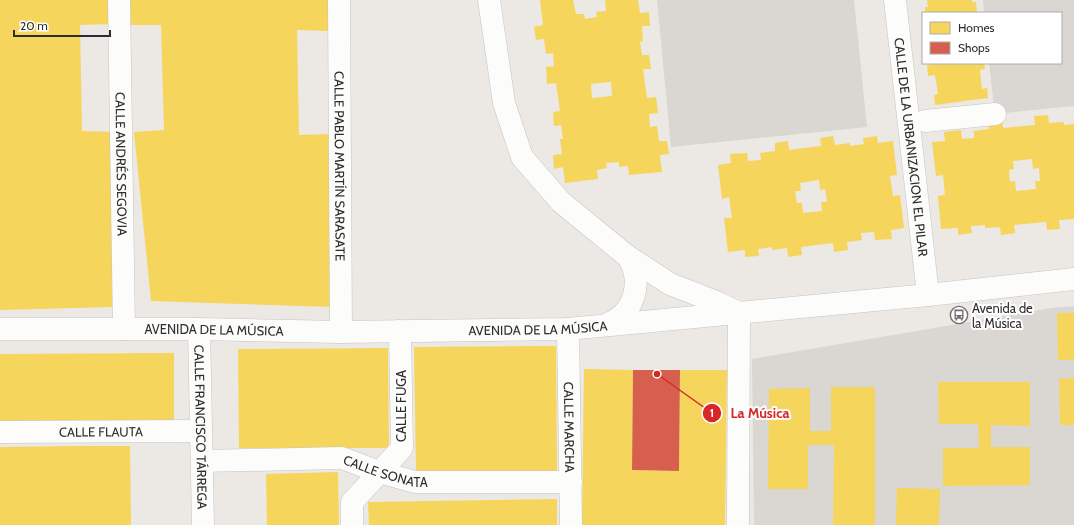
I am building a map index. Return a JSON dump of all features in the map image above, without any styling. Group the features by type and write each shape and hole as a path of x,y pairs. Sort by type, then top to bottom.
{"street":[{"name":"CALLE ANDRÉS SEGOVIA","path":"119,0 124,329"},
{"name":"CALLE PABLO MARTÍN SARASATE","path":"339,0 341,332"},
{"path":"489,0 504,103 522,157 561,202 627,256 670,284 716,302 739,313 738,525"},
{"name":"CALLE DE LA URBANIZACION EL PILAR","path":"895,0 928,295"},
{"path":"925,121 995,114"},
{"path":"606,325 618,319 628,309 634,296 636,282 634,268 627,256"},
{"name":"AVENIDA DE LA MÚSICA","path":"0,329 199,329 341,332 568,329 928,295 1074,279"},
{"name":"CALLE FRANCISCO TÁRREGA","path":"199,329 203,525"},
{"name":"CALLE MARCHA","path":"568,329 571,525"},
{"name":"CALLE FUGA","path":"352,525 352,502 402,448 400,331"},
{"name":"CALLE FLAUTA","path":"0,432 201,431"},
{"name":"CALLE SONATA","path":"202,461 342,458 380,472 414,482 571,482"}],"shaded area":[{"path":"657,0 854,0 867,127 671,147"},
{"path":"983,0 1074,0 1074,106 995,114 989,64 1062,64 1062,12 984,12"},
{"path":"1074,306 1074,525 754,525 752,359 1051,308"}],"building: Homes":[{"path":"0,0 112,0 112,24 80,25 82,131 117,132 113,307 0,310"},
{"path":"128,0 328,0 328,31 297,30 299,135 331,134 332,307 151,301 134,132 164,130 161,25 129,25"},
{"path":"540,0 573,0 576,14 584,14 585,19 597,17 596,12 606,11 605,0 638,0 640,13 649,12 650,26 642,26 643,41 640,42 642,55 649,55 651,69 643,69 647,98 656,97 658,113 649,114 650,127 657,126 659,141 667,141 669,154 660,155 662,172 629,175 628,166 619,167 619,162 606,163 607,168 597,170 598,179 565,183 563,167 554,169 553,155 562,154 560,139 563,139 561,125 554,126 553,112 560,111 556,83 547,84 546,67 554,66 553,53 546,54 544,39 536,40 534,27 543,25","holes":["611,82 612,96 592,98 591,84"]},
{"path":"927,0 972,0 972,2 976,2 977,12 925,12 925,7 928,7"},
{"path":"984,64 985,69 980,70 982,89 987,88 988,98 935,105 934,95 938,94 935,75 928,76 927,65"},
{"path":"1048,115 1049,123 1064,122 1064,125 1074,124 1074,219 1059,220 1060,229 1047,230 1046,222 1014,225 1015,233 1001,235 1000,227 985,228 985,225 971,226 972,233 958,235 958,228 941,229 938,196 945,195 943,175 936,176 932,142 945,141 944,132 961,130 962,139 974,138 974,131 989,129 988,121 1002,119 1003,128 1035,125 1034,116","holes":["1032,159 1033,169 1039,168 1040,181 1035,181 1036,189 1016,191 1015,181 1010,182 1009,170 1014,169 1013,161"]},
{"path":"833,136 835,145 850,143 850,146 864,144 863,138 877,136 878,143 893,141 897,175 890,176 893,196 900,195 904,228 891,230 892,239 875,240 874,232 861,233 862,240 847,242 848,250 834,252 833,243 801,247 802,255 788,257 787,248 772,250 772,247 758,249 759,256 745,257 745,250 728,252 724,218 732,218 729,197 722,199 718,165 731,163 730,154 747,153 748,161 761,160 760,153 775,151 775,143 788,141 789,150 821,146 820,138","holes":["819,180 820,190 825,189 827,202 821,202 822,211 803,213 802,203 797,203 795,191 801,191 800,183"]},
{"path":"1057,313 1074,313 1074,360 1058,360"},
{"path":"556,346 557,471 416,472 414,347"},
{"path":"388,348 389,448 239,448 238,349"},
{"path":"174,353 174,421 0,423 0,354"},
{"path":"584,369 633,370 632,470 679,471 680,370 727,370 725,525 582,525"},
{"path":"1074,378 1074,425 1060,425 1059,379"},
{"path":"938,382 1030,382 1030,426 991,425 991,447 1030,447 1030,485 943,486 943,448 979,448 978,424 939,424"},
{"path":"831,387 875,387 875,525 833,525 834,445 808,445 808,489 768,489 769,389 810,388 810,431 831,431"},
{"path":"130,446 131,525 0,525 0,447"},
{"path":"338,472 339,525 267,525 266,474"},
{"path":"897,488 940,489 939,525 896,525"},
{"path":"557,499 557,525 369,525 368,502"}],"building: Shops":[{"path":"633,370 680,370 679,471 632,470"}],"place":[{"name":"Avenida de la Música","path":"959,315"},
{"name":"La Música","path":"657,374"}]}
